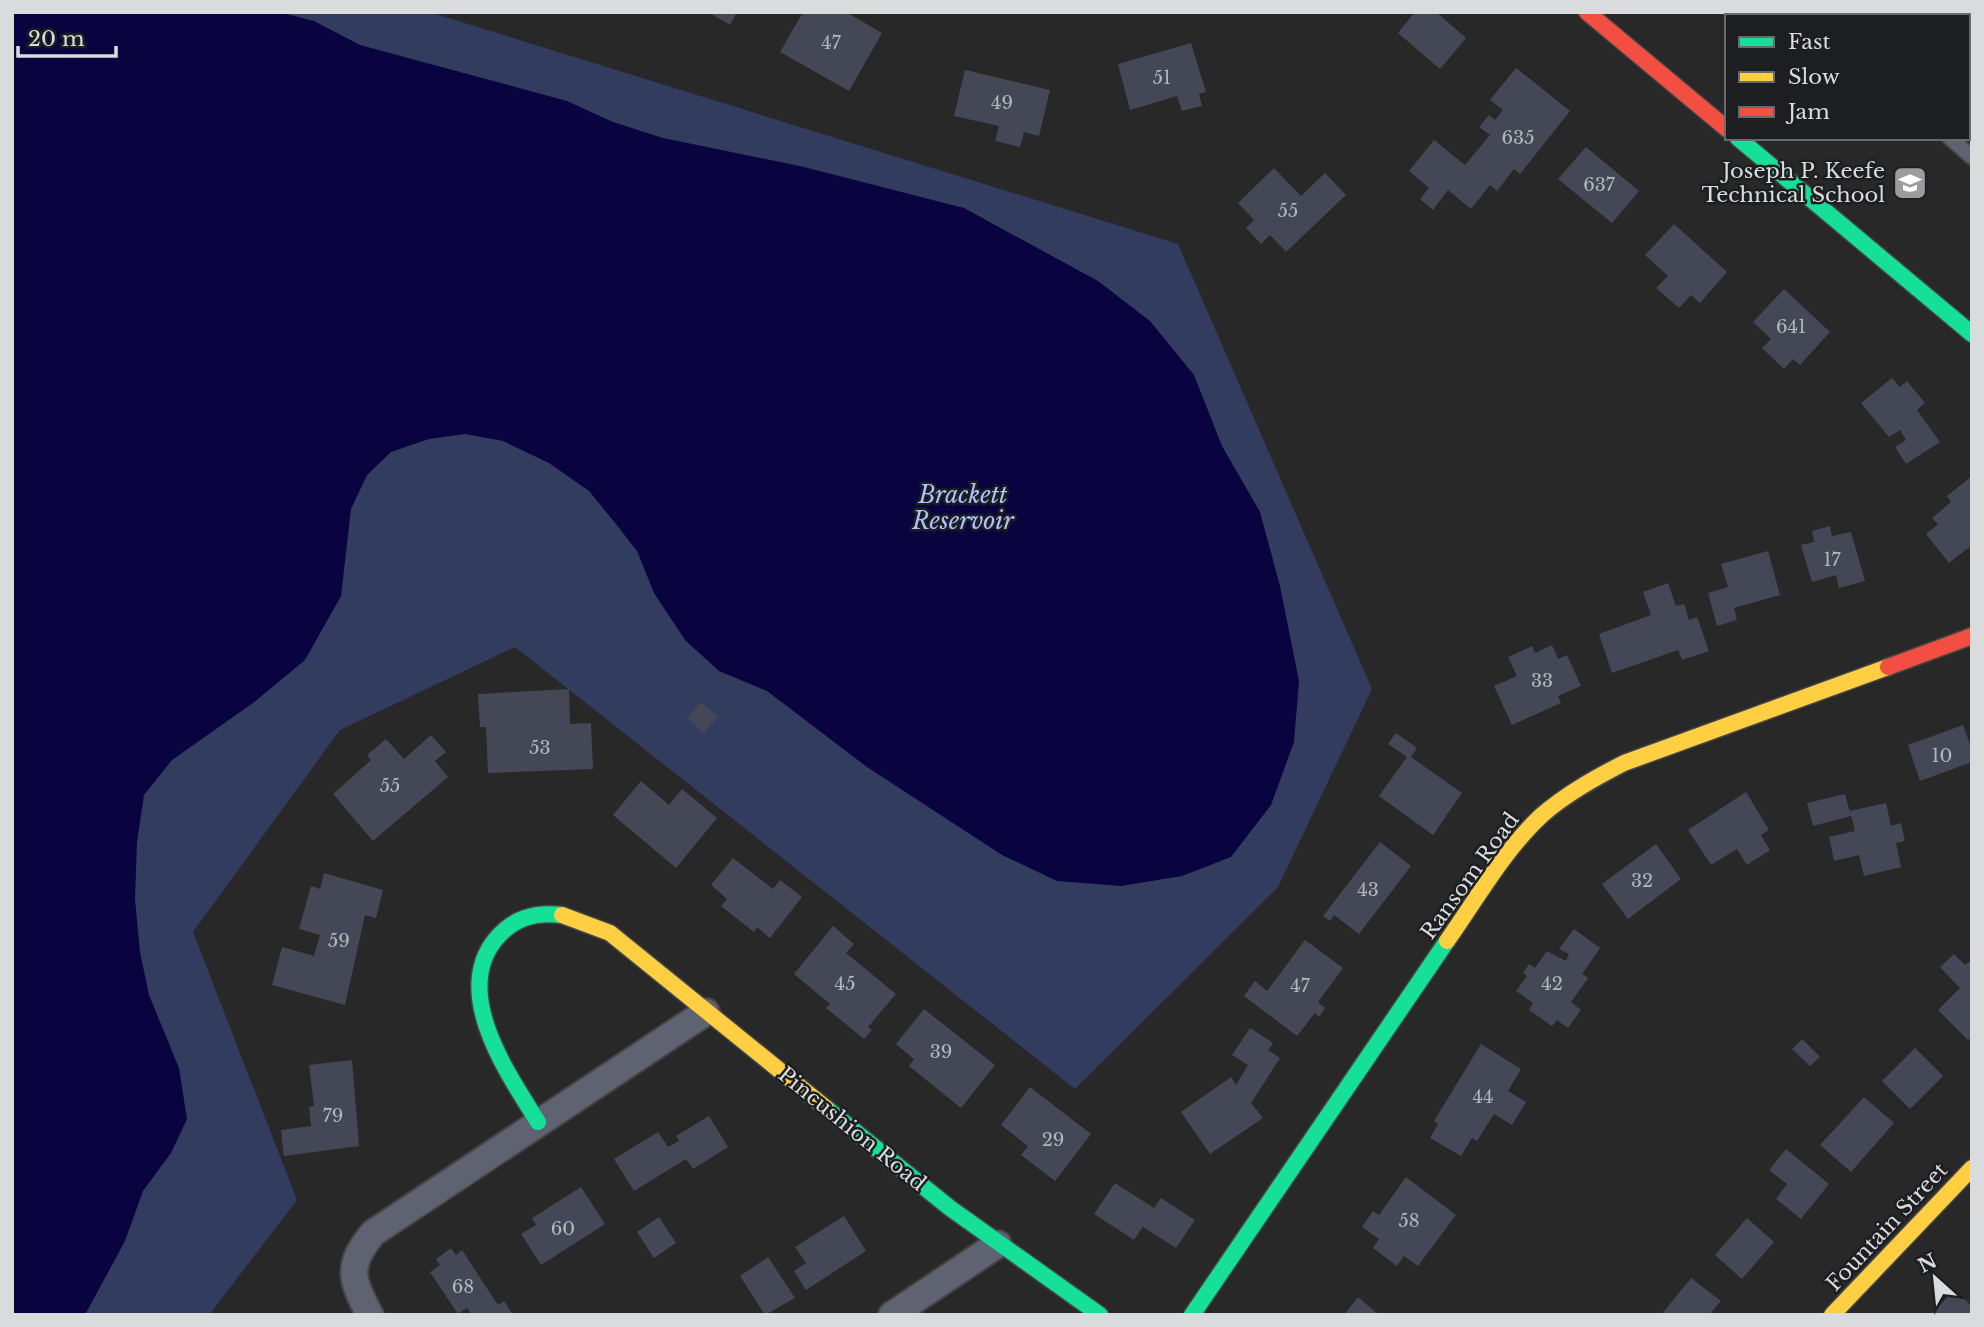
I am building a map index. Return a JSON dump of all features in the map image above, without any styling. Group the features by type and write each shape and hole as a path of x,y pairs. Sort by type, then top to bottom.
{"street":[{"path":"1587,12 1725,127"},
{"path":"1740,140 1972,334"},
{"name":"Ransom Road","path":"1192,1315 1499,866 1541,816 1591,779 1661,747 1972,636"},
{"name":"Pincushion Road","path":"538,1122 505,1067 481,999 478,977 484,958 496,937 516,921 538,913 560,913 586,920 610,933 998,1244 1100,1315"},
{"path":"370,1315 354,1282 353,1265 373,1233 706,1012"},
{"name":"Fountain Street","path":"1832,1315 1972,1168"},
{"path":"892,1315 998,1244"}],"lane":[{"path":"1953,140 1972,157"}],"shaded area":[{"name":"Brackett Reservoir","path":"12,12 429,12 1178,244 1372,689 1278,887 1075,1089 515,647 340,730 193,932 297,1200 209,1315 12,1315"}],"water":[{"name":"Brackett Reservoir","path":"12,12 279,12 314,21 360,45 567,101 613,122 663,138 804,167 964,208 1098,281 1150,321 1194,375 1222,446 1260,512 1280,586 1299,681 1294,742 1271,805 1231,857 1182,876 1121,886 1057,881 1002,855 867,767 767,691 719,671 685,640 654,593 637,551 616,524 589,491 549,463 503,441 465,434 429,439 391,452 367,475 351,509 341,596 305,660 253,703 172,760 144,795 137,842 135,899 140,952 149,995 179,1068 187,1119 171,1153 143,1191 125,1241 85,1315 12,1315"}],"building":[{"path":"708,12 737,12 730,25"},
{"path":"803,12 846,12 882,33 849,91 780,52"},
{"path":"1415,12 1436,12 1466,38 1440,69 1398,33"},
{"path":"1926,12 1972,12 1972,42 1970,14"},
{"path":"1191,43 1206,92 1199,94 1202,106 1182,111 1177,96 1130,110 1118,64"},
{"path":"1516,68 1570,111 1520,174 1514,169 1497,191 1490,185 1471,209 1448,190 1433,210 1420,199 1429,188 1409,171 1434,140 1465,165 1490,135 1479,127 1489,115 1495,120 1503,110 1490,100"},
{"path":"965,70 1050,90 1039,136 1024,132 1020,147 995,141 999,126 954,116"},
{"path":"1586,147 1639,191 1612,223 1558,179"},
{"path":"1274,168 1301,196 1325,173 1346,195 1286,252 1270,235 1261,244 1246,228 1254,220 1238,203"},
{"path":"1674,224 1727,272 1700,303 1691,295 1679,308 1656,288 1668,276 1645,255"},
{"path":"1784,289 1830,332 1800,365 1793,359 1784,369 1762,348 1771,339 1753,322"},
{"path":"1892,378 1900,387 1907,381 1925,403 1917,410 1940,442 1906,464 1895,447 1906,440 1900,430 1889,437 1861,403"},
{"path":"1972,476 1972,545 1949,563 1926,534 1938,524 1932,518 1951,502 1947,496"},
{"path":"1830,526 1832,536 1851,532 1865,581 1839,588 1836,575 1812,582 1801,545 1814,542 1812,531"},
{"path":"1768,551 1780,595 1734,608 1737,620 1717,626 1708,593 1728,587 1721,564"},
{"path":"1668,583 1676,606 1684,604 1689,620 1697,617 1709,651 1682,660 1678,650 1612,673 1599,634 1651,615 1643,592"},
{"path":"1552,645 1558,659 1567,655 1581,686 1558,696 1561,703 1512,725 1494,686 1517,676 1508,657 1532,646 1535,653"},
{"path":"569,689 570,724 591,723 593,769 488,773 486,727 480,727 478,694"},
{"path":"701,702 718,717 704,733 687,718"},
{"path":"1963,725 1972,750 1972,762 1920,781 1908,745"},
{"path":"1396,733 1417,748 1411,757 1462,793 1433,835 1379,796 1407,757 1388,744"},
{"path":"431,735 446,752 435,761 448,777 373,841 333,794 371,760 367,755 386,739 404,759"},
{"path":"641,781 669,805 682,789 717,818 676,868 613,815"},
{"path":"1746,792 1769,830 1761,835 1770,850 1747,865 1737,849 1711,865 1688,830"},
{"path":"1845,794 1851,816 1813,826 1807,803"},
{"path":"1886,803 1891,826 1901,823 1905,841 1896,843 1901,867 1864,876 1859,855 1834,861 1829,837 1855,831 1850,811"},
{"path":"1380,842 1411,866 1359,934 1334,915 1330,921 1323,916"},
{"path":"1656,844 1681,879 1628,919 1602,884"},
{"path":"733,858 773,889 780,880 802,897 770,938 757,927 754,932 721,906 727,899 711,885"},
{"path":"324,873 383,890 376,918 365,915 345,1005 272,985 282,947 314,956 320,935 299,929 311,886 320,889"},
{"path":"833,926 854,944 846,953 896,994 868,1027 872,1030 864,1039 826,1008 830,1004 794,974"},
{"path":"1574,929 1600,948 1582,974 1588,978 1571,1002 1581,1010 1568,1028 1557,1020 1552,1026 1529,1010 1533,1003 1516,991 1527,976 1523,973 1529,964 1535,968 1547,951 1566,961 1569,954 1559,949"},
{"path":"1305,940 1343,968 1318,1002 1325,1008 1319,1017 1315,1013 1297,1036 1244,996 1255,981 1267,991"},
{"path":"1954,954 1965,965 1969,962 1972,965 1972,1037 1968,1040 1938,1010 1960,988 1940,967"},
{"path":"924,1009 995,1065 961,1108 909,1066 914,1059 896,1044"},
{"path":"1250,1028 1273,1043 1268,1050 1280,1058 1251,1103 1263,1118 1210,1154 1181,1112 1231,1077 1236,1085 1248,1065 1232,1055"},
{"path":"1802,1039 1820,1057 1810,1066 1792,1049"},
{"path":"1481,1044 1521,1069 1508,1091 1526,1102 1512,1125 1494,1114 1477,1141 1472,1138 1461,1156 1430,1138 1438,1124 1434,1121"},
{"path":"1915,1048 1943,1076 1910,1109 1882,1081"},
{"path":"352,1060 359,1146 284,1156 281,1130 311,1126 309,1107 314,1106 309,1065"},
{"path":"1030,1087 1091,1134 1055,1181 1021,1155 1028,1146 1001,1125"},
{"path":"1864,1097 1894,1123 1851,1172 1820,1145"},
{"path":"709,1116 728,1147 693,1169 686,1159 634,1191 614,1159 658,1132 668,1147 679,1141 676,1136"},
{"path":"1786,1149 1829,1184 1801,1219 1776,1199 1787,1184 1769,1170"},
{"path":"1406,1177 1456,1215 1418,1266 1404,1256 1397,1266 1373,1248 1379,1239 1362,1227 1373,1211 1379,1215"},
{"path":"1115,1183 1154,1208 1161,1198 1195,1220 1176,1248 1143,1227 1134,1240 1094,1214"},
{"path":"581,1187 605,1224 541,1265 521,1234 536,1225 532,1218"},
{"path":"844,1216 866,1251 806,1290 794,1271 806,1263 795,1247"},
{"path":"659,1217 676,1243 654,1258 637,1232"},
{"path":"1747,1218 1774,1242 1742,1279 1715,1255"},
{"path":"451,1248 456,1255 462,1250 498,1305 504,1301 513,1315 472,1315 467,1308 458,1314 430,1272 440,1265 436,1259"},
{"path":"768,1257 795,1298 765,1315 740,1276"},
{"path":"1691,1278 1721,1301 1709,1315 1661,1315"},
{"path":"1954,1290 1972,1306 1972,1315 1931,1315"},
{"path":"1358,1297 1379,1315 1344,1315"}],"traffic: fast":[{"path":"1740,140 1972,334"},
{"path":"538,1122 500,1058 489,1033 479,984 483,961 495,940 509,926 533,916 562,915"},
{"path":"1192,1315 1447,941"},
{"path":"826,1108 950,1208 1100,1315"}],"traffic: slow":[{"path":"1447,941 1491,876 1528,829 1542,815 1581,787 1624,763 1888,667"},
{"path":"562,915 610,933 826,1108"},
{"path":"1832,1315 1972,1168"}],"traffic: jam":[{"path":"1587,12 1725,127"},
{"path":"1888,667 1972,636"}],"place":[{"name":"Joseph P. Keefe Technical School","path":"1910,183"}]}
